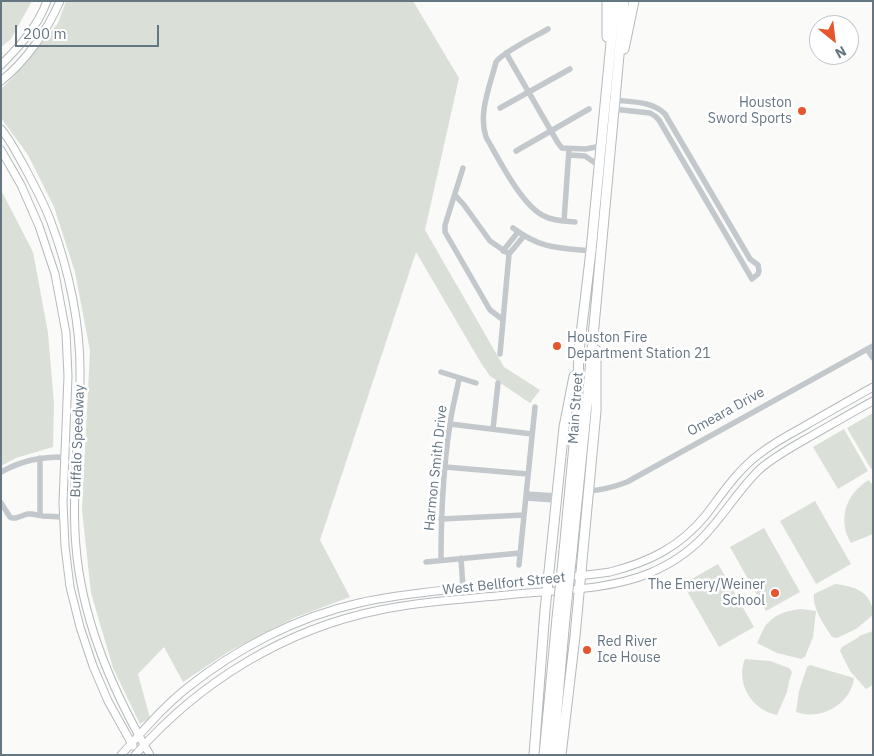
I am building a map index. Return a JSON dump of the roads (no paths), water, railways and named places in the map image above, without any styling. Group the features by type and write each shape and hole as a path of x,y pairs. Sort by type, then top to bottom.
{"highway":[{"path":"607,1 611,102"},
{"name":"Main Street","path":"544,755 586,412 611,102 615,1"},
{"name":"Main Street","path":"568,551 580,351 598,165 615,89 624,1"},
{"path":"615,89 634,1"},
{"path":"561,755 577,618 596,411 596,292"},
{"path":"534,755 545,610 564,427 580,351"},
{"path":"551,553 558,563 573,564 582,558"},
{"path":"545,610 552,604 562,604 574,610 577,618"},
{"name":"Main Street","path":"553,755 561,618"}],"main road":[{"path":"1,65 33,28 47,1"},
{"path":"1,81 22,61 35,44 55,13 60,1"},
{"path":"26,37 35,44"},
{"name":"Buffalo Speedway","path":"1,129 10,140 32,180 51,221 66,271 78,332 80,361 75,530 78,564 91,623 99,648 118,695 150,755"},
{"name":"Buffalo Speedway","path":"1,150 21,185 40,226 55,274 66,334 68,376 64,531 70,587 87,652 108,701 137,754"},
{"path":"21,185 32,180"},
{"path":"55,274 66,271"},
{"path":"67,363 80,361"},
{"name":"West Bellfort Street","path":"121,755 163,709 221,663 260,640 319,615 380,598 610,572 628,568 661,554 694,528 742,470 757,456 780,440 873,387"},
{"name":"West Bellfort Street","path":"137,754 155,732 226,674 287,640 336,622 408,605 611,585 632,580 666,565 696,544 711,529 739,492 760,469 786,451 873,400"},
{"path":"780,440 786,451"},
{"path":"65,457 76,457"},
{"path":"717,501 726,508"},
{"path":"64,531 75,530"},
{"path":"661,554 666,565"},
{"path":"463,588 464,600"},
{"path":"380,598 381,610"},
{"path":"260,640 264,652"},
{"path":"87,652 99,648"},
{"path":"203,676 211,685"}],"street":[{"path":"548,29 506,53 496,62 484,110 484,131 507,173 529,205 542,216 574,222"},
{"path":"506,53 562,148 569,152 581,152 601,146"},
{"path":"500,108 570,68"},
{"path":"611,102 654,105 665,114 750,259 758,265 758,274 752,278 659,120 650,113 611,102"},
{"path":"516,151 588,109"},
{"path":"666,131 673,127"},
{"path":"564,221 569,152"},
{"path":"581,152 598,165"},
{"path":"463,168 445,225 445,232 490,310 502,319"},
{"path":"703,197 711,192"},
{"path":"455,195 490,240 506,253"},
{"path":"500,354 506,253 516,230 535,242 550,247 591,251"},
{"path":"506,253 524,236"},
{"path":"737,253 744,249"},
{"path":"870,347 873,358"},
{"name":"Omeara Drive","path":"588,491 601,490 627,482 870,347"},
{"path":"441,372 476,383"},
{"name":"Harmon Smith Drive","path":"441,560 441,519 445,467 450,424 459,379"},
{"path":"493,429 498,383"},
{"path":"519,565 535,407"},
{"path":"450,424 532,434"},
{"path":"1,472 23,462 40,458 65,457"},
{"path":"40,458 40,515"},
{"path":"445,467 528,474"},
{"path":"526,496 556,498"},
{"path":"1,503 12,518 26,514 64,517"},
{"path":"441,519 524,515"},
{"path":"426,562 520,553"},
{"path":"461,558 463,588"}],"place":[{"name":"Houston Sword Sports","path":"802,111"},
{"name":"Houston Fire Department Station 21","path":"557,346"},
{"name":"The Emery/Weiner School","path":"775,593"},
{"name":"Red River Ice House","path":"587,650"}]}
